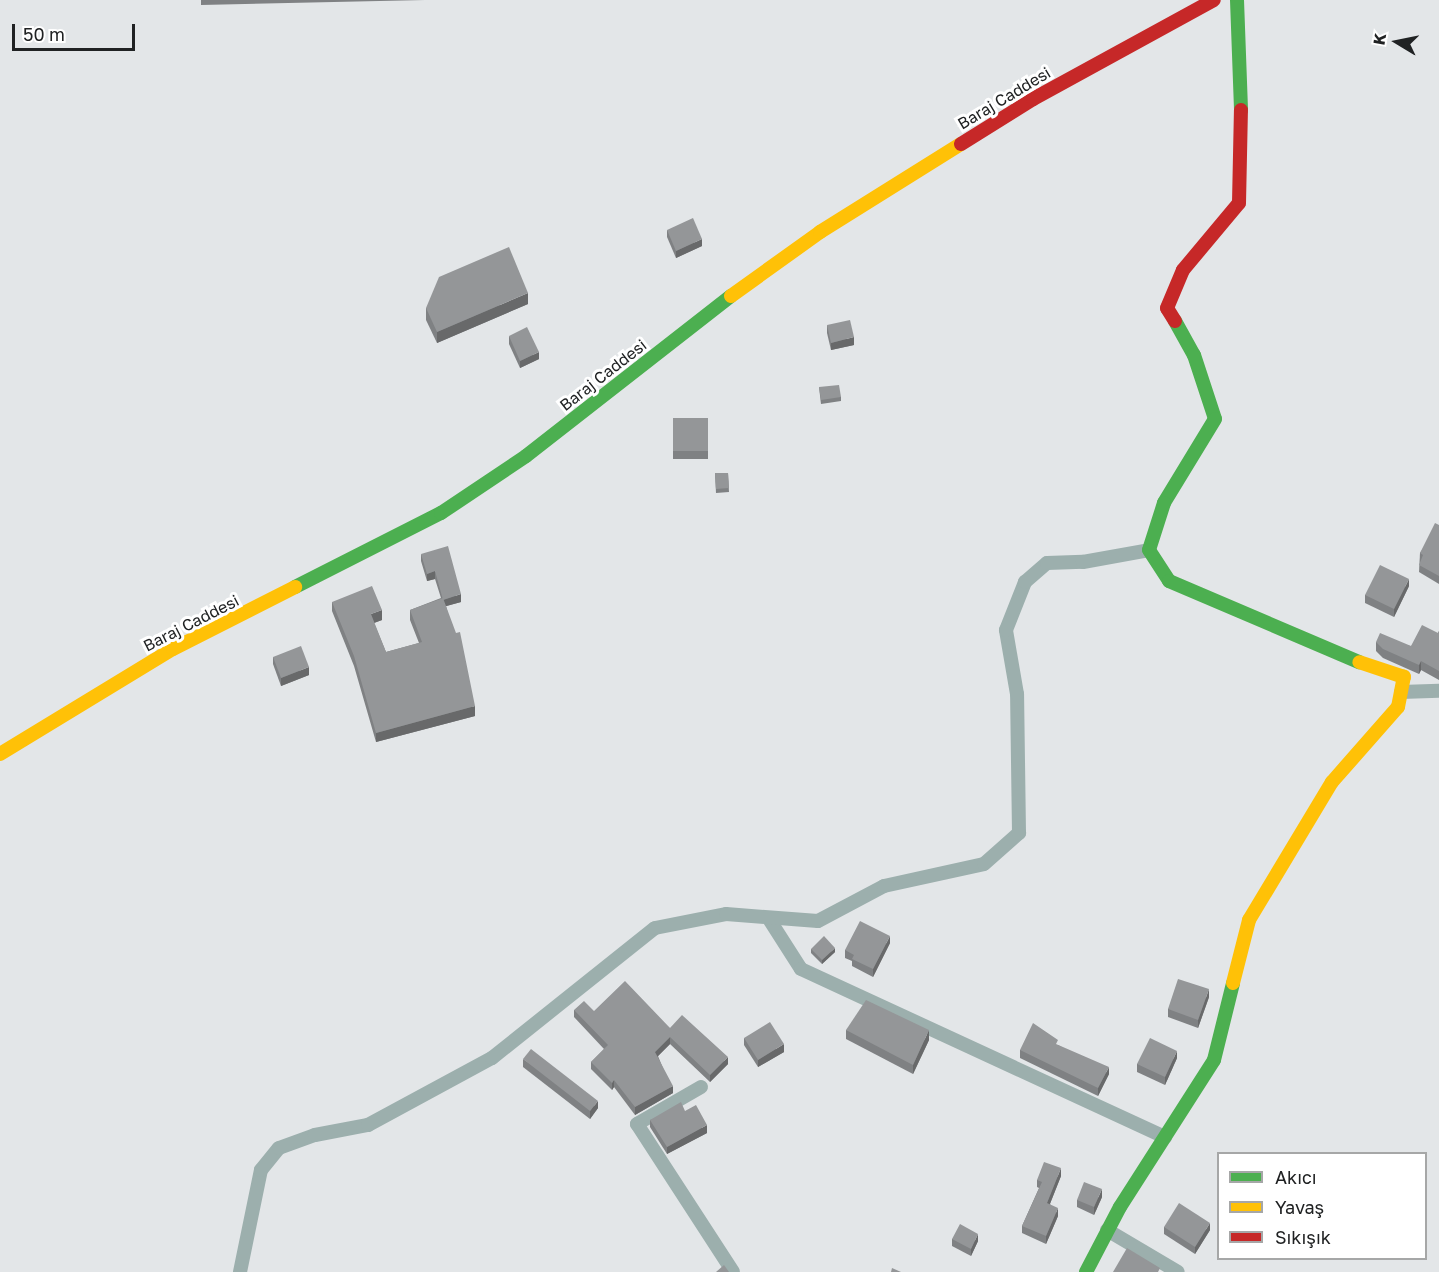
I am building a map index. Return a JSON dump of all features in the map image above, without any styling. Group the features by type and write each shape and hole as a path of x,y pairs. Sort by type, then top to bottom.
{"street":[{"name":"Baraj Caddesi","path":"0,754 173,649 441,513 525,456 771,265 820,232 1033,99 1214,0"},
{"path":"1149,550 1164,503 1215,419 1194,355 1167,308 1183,270 1239,203 1241,125 1237,0"},
{"path":"1086,1272 1107,1230 1215,1059 1249,920 1332,782 1398,707 1404,677 1332,653 1169,581 1149,550"},
{"path":"240,1272 261,1170 279,1148 315,1135 368,1125 492,1058 655,928 726,914 818,921 884,886 984,864 1019,833 1017,694 1006,630 1025,582 1047,563 1083,562 1149,550"},
{"path":"1401,692 1439,691"},
{"path":"769,919 801,969 1165,1137"},
{"path":"701,1087 637,1124 733,1272"},
{"path":"1107,1230 1178,1272"}],"building":[{"path":"693,218 702,239 676,251 667,230"},
{"path":"509,247 528,293 437,332 426,308 439,277"},
{"path":"850,320 854,337 831,343 827,325"},
{"path":"527,327 539,352 520,361 509,336"},
{"path":"839,385 841,397 821,400 819,387"},
{"path":"673,418 708,418 708,451 673,451"},
{"path":"715,473 728,473 729,488 716,489"},
{"path":"1435,523 1439,525 1439,576 1419,565 1423,555 1420,553"},
{"path":"448,546 461,594 443,600 435,571 427,574 421,554"},
{"path":"1380,565 1409,579 1394,609 1365,595"},
{"path":"372,586 382,610 371,614 386,652 422,642 410,610 443,598 456,633 460,632 475,706 376,733 354,656 332,602"},
{"path":"1422,625 1438,633 1439,631 1439,671 1421,661 1419,665 1383,649 1376,642 1380,633 1411,646"},
{"path":"301,646 309,667 281,678 273,657"},
{"path":"860,921 890,936 873,969 852,959 854,955 845,950"},
{"path":"824,936 835,948 822,960 811,949"},
{"path":"1178,979 1209,989 1198,1020 1168,1009"},
{"path":"625,981 670,1028 682,1015 728,1057 710,1075 670,1037 655,1052 673,1086 635,1107 614,1080 612,1083 591,1062 608,1045 574,1010 584,1001 594,1011"},
{"path":"866,1000 929,1030 913,1065 846,1030"},
{"path":"770,1022 784,1044 758,1060 744,1038"},
{"path":"1033,1023 1058,1040 1056,1044 1109,1067 1098,1088 1020,1050"},
{"path":"1150,1038 1177,1051 1165,1077 1137,1064"},
{"path":"531,1049 598,1101 590,1111 523,1059"},
{"path":"681,1102 685,1111 696,1105 707,1125 667,1147 650,1120"},
{"path":"1044,1162 1061,1168 1047,1203 1058,1208 1046,1236 1022,1226 1042,1182 1037,1180"},
{"path":"1084,1182 1102,1189 1094,1207 1077,1200"},
{"path":"1179,1203 1210,1223 1195,1247 1164,1227"},
{"path":"960,1224 978,1234 971,1249 952,1239"},
{"path":"1127,1248 1160,1268 1158,1272 1113,1272"},
{"path":"724,1265 729,1272 716,1272"}],"traffic: fast":[{"path":"1237,0 1241,110"},
{"path":"295,587 441,513 526,456 731,296"},
{"path":"1175,321 1194,355 1215,419 1164,503 1149,550 1169,581 1359,662"},
{"path":"1086,1272 1120,1207 1214,1060 1233,983"}],"traffic: slow":[{"path":"731,296 820,232 961,144"},
{"path":"0,754 173,649 295,587"},
{"path":"1233,983 1249,920 1332,782 1398,707 1404,677 1359,662"}],"traffic: jam":[{"path":"961,144 1033,99 1214,0"},
{"path":"1175,321 1167,308 1183,270 1239,203 1241,110"}]}
